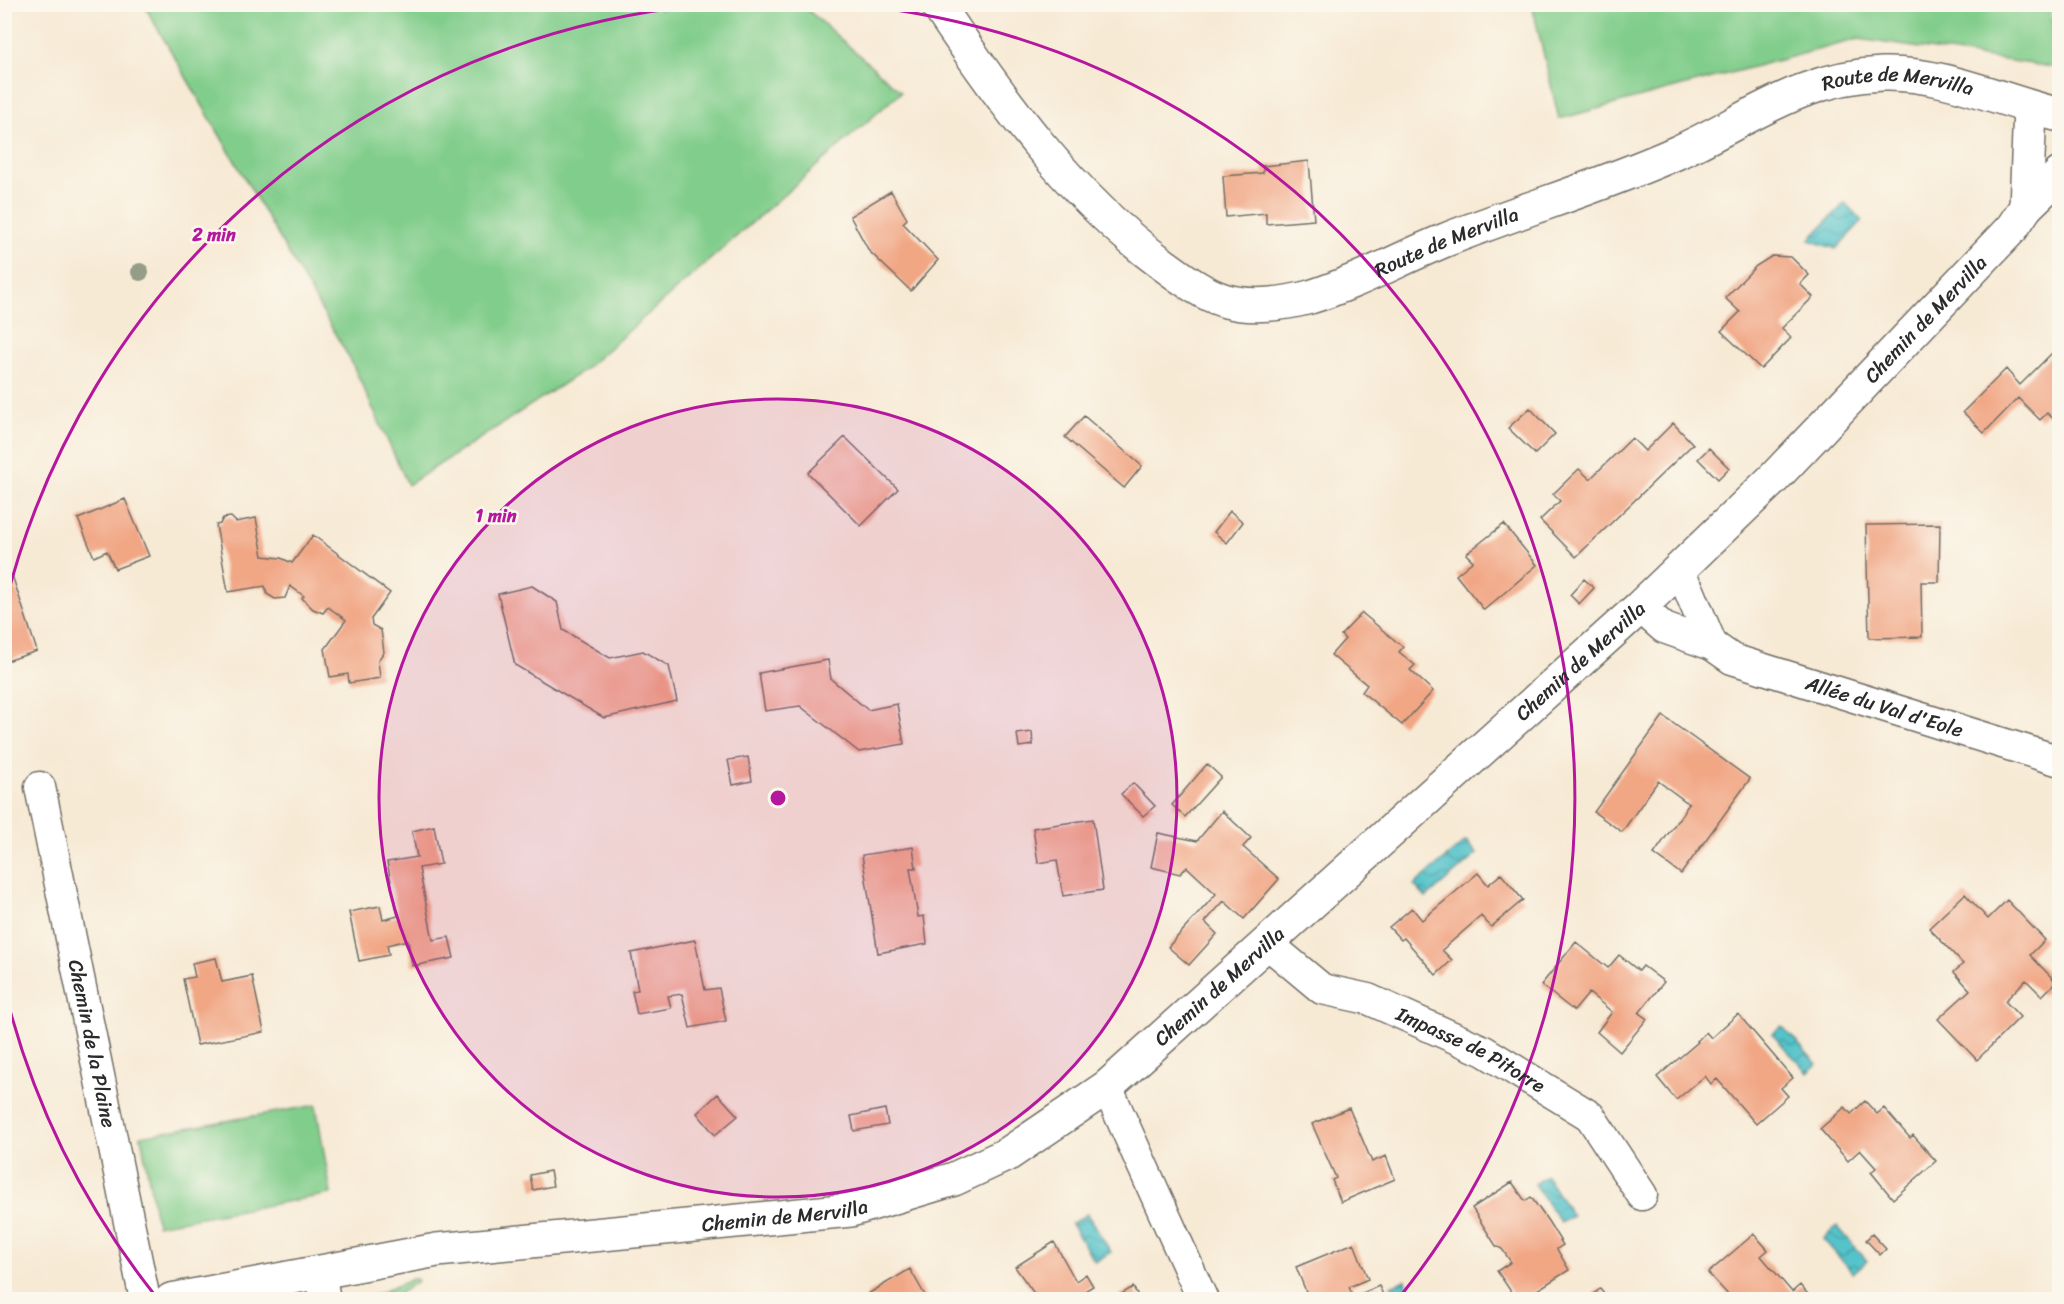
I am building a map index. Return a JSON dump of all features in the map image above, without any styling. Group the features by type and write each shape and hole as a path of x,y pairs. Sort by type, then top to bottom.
{"street":[{"name":"Route de Mervilla","path":"937,4 988,81 1048,155 1131,240 1194,286 1226,301 1250,304 1280,303 1310,297 1351,282 1444,241 1633,173 1814,84 1881,74 1911,74 1955,84 2050,112"},
{"path":"2026,207 2050,112"},
{"name":"Chemin de Mervilla","path":"171,1299 322,1285 437,1250 851,1210 954,1179 1008,1154 1107,1087 1641,607 1781,470 2012,228 2026,207 2060,174"},
{"path":"1677,571 1689,590 1712,645"},
{"name":"Allée du Val d'Eole","path":"1641,607 1664,628 1712,645 1732,658 2060,761"},
{"name":"Chemin de la Plaine","path":"40,788 145,1299"},
{"name":"Impasse de Pitorre","path":"1268,944 1322,989 1368,999 1484,1051 1590,1116 1642,1195"},
{"path":"1107,1087 1203,1299"}],"green space":[{"path":"666,4 802,5 901,92 583,371 408,485 351,361 144,5 656,5 661,10"},
{"path":"1532,5 2048,5 2059,43 2059,68 1858,39 1559,119"},
{"path":"316,1105 331,1194 157,1225 141,1136"},
{"path":"415,1278 418,1281 391,1299 367,1299"}],"water":[{"path":"1845,203 1862,221 1836,249 1809,240"},
{"path":"1466,841 1477,854 1426,898 1414,885"},
{"path":"1782,1026 1817,1064 1808,1073 1772,1034"},
{"path":"1546,1176 1572,1216 1561,1223 1534,1184"},
{"path":"1087,1214 1111,1252 1095,1262 1071,1224"},
{"path":"1837,1226 1867,1261 1853,1273 1823,1239"},
{"path":"1405,1280 1413,1299 1397,1299 1391,1286"}],"building":[{"path":"1309,161 1314,220 1266,224 1266,213 1226,217 1223,176 1263,173 1263,166"},
{"path":"891,191 907,219 903,223 938,260 911,291 869,251 850,216"},
{"path":"1772,256 1791,257 1809,275 1800,284 1813,297 1782,328 1791,338 1761,369 1721,331 1740,312 1725,298 1756,266"},
{"path":"2060,345 2060,425 2047,413 2040,420 2018,398 1984,433 1963,412 2006,369 2020,385"},
{"path":"1530,408 1555,434 1535,454 1508,428"},
{"path":"1084,416 1142,466 1124,488 1065,437"},
{"path":"1673,423 1693,444 1576,557 1540,520 1560,501 1553,494 1579,469 1590,479 1632,438 1645,451"},
{"path":"845,437 898,489 861,526 808,473"},
{"path":"1709,448 1729,468 1718,479 1698,459"},
{"path":"125,499 149,556 115,569 107,551 94,557 78,519"},
{"path":"1230,511 1243,522 1227,543 1214,532"},
{"path":"231,517 236,522 256,518 263,556 281,558 292,563 313,535 390,593 371,619 372,625 381,630 384,652 378,660 380,678 349,683 348,674 330,677 325,649 346,620 328,607 323,613 313,609 302,598 304,596 290,586 285,598 275,599 267,594 265,586 228,592 216,525 220,524 223,518"},
{"path":"1504,524 1537,565 1484,610 1456,575 1473,561 1466,554"},
{"path":"1940,524 1939,582 1921,582 1922,637 1869,638 1866,525"},
{"path":"12,575 37,651 4,662 4,577"},
{"path":"1584,579 1594,588 1579,604 1570,595"},
{"path":"532,586 557,602 563,630 610,658 643,651 669,666 677,701 604,718 515,665 498,594"},
{"path":"1362,613 1403,647 1399,652 1415,665 1410,670 1433,691 1402,725 1362,692 1367,685 1331,655 1345,639 1341,635"},
{"path":"828,660 831,679 868,710 897,704 904,744 859,752 800,706 765,711 759,673"},
{"path":"1663,716 1750,779 1681,874 1654,854 1689,804 1658,781 1622,832 1594,812"},
{"path":"1032,732 1033,745 1019,747 1017,734"},
{"path":"748,757 752,781 733,785 728,760"},
{"path":"1207,764 1221,777 1185,817 1172,805"},
{"path":"1133,783 1155,806 1143,816 1121,794"},
{"path":"1222,811 1251,838 1243,847 1279,879 1244,919 1224,901 1205,922 1217,934 1189,965 1168,947 1216,894 1187,867 1180,874 1151,867 1158,833 1197,841"},
{"path":"1093,819 1103,890 1063,896 1057,860 1038,863 1033,828"},
{"path":"434,826 441,864 419,868 433,940 449,937 454,958 412,966 408,940 387,945 389,955 359,961 349,912 380,906 383,920 398,916 387,862 417,857 412,831"},
{"path":"913,847 916,868 910,868 918,917 924,916 927,944 878,953 862,855"},
{"path":"1478,873 1488,885 1501,874 1523,900 1491,927 1481,916 1442,950 1452,960 1436,975 1404,938 1401,940 1389,927 1412,908 1422,920"},
{"path":"1965,894 1988,919 2007,900 2045,940 2030,955 2056,982 2042,996 2026,980 2005,1001 2020,1017 1977,1060 1938,1019 1970,990 1954,972 1963,964 1929,928"},
{"path":"695,940 705,990 719,988 726,1021 690,1028 682,994 668,996 671,1008 637,1014 632,991 638,990 631,953"},
{"path":"1576,942 1608,968 1619,955 1639,971 1643,966 1664,982 1639,1013 1647,1019 1620,1052 1597,1032 1612,1012 1589,993 1574,1011 1541,985"},
{"path":"216,958 222,982 252,976 264,1032 197,1045 183,979 195,977 192,963"},
{"path":"1738,1014 1793,1078 1781,1088 1788,1096 1756,1124 1717,1079 1711,1084 1705,1076 1676,1100 1657,1077 1698,1042 1706,1032 1711,1038"},
{"path":"718,1094 738,1116 715,1135 697,1113"},
{"path":"1865,1101 1877,1114 1884,1108 1910,1138 1913,1135 1936,1161 1893,1199 1871,1172 1876,1168 1860,1150 1848,1161 1820,1129 1845,1107 1851,1114"},
{"path":"1349,1108 1372,1162 1386,1156 1395,1179 1341,1202 1332,1180 1336,1178 1312,1124"},
{"path":"885,1109 888,1125 854,1131 851,1116"},
{"path":"550,1171 553,1186 533,1190 530,1175"},
{"path":"1512,1182 1525,1201 1531,1197 1548,1221 1563,1245 1557,1249 1569,1270 1523,1299 1516,1299 1497,1271 1511,1262 1502,1249 1496,1246 1472,1208"},
{"path":"1754,1234 1768,1250 1761,1256 1792,1292 1800,1285 1812,1299 1732,1299 1708,1273"},
{"path":"1872,1234 1886,1249 1880,1255 1866,1240"},
{"path":"1054,1242 1076,1281 1086,1274 1093,1286 1083,1292 1087,1299 1038,1299 1015,1267"},
{"path":"1354,1243 1368,1279 1349,1287 1353,1297 1379,1286 1385,1299 1309,1299 1296,1267"},
{"path":"910,1269 927,1299 869,1299 866,1295"},
{"path":"1133,1287 1140,1299 1113,1299"},
{"path":"1600,1289 1608,1299 1587,1299"}]}
